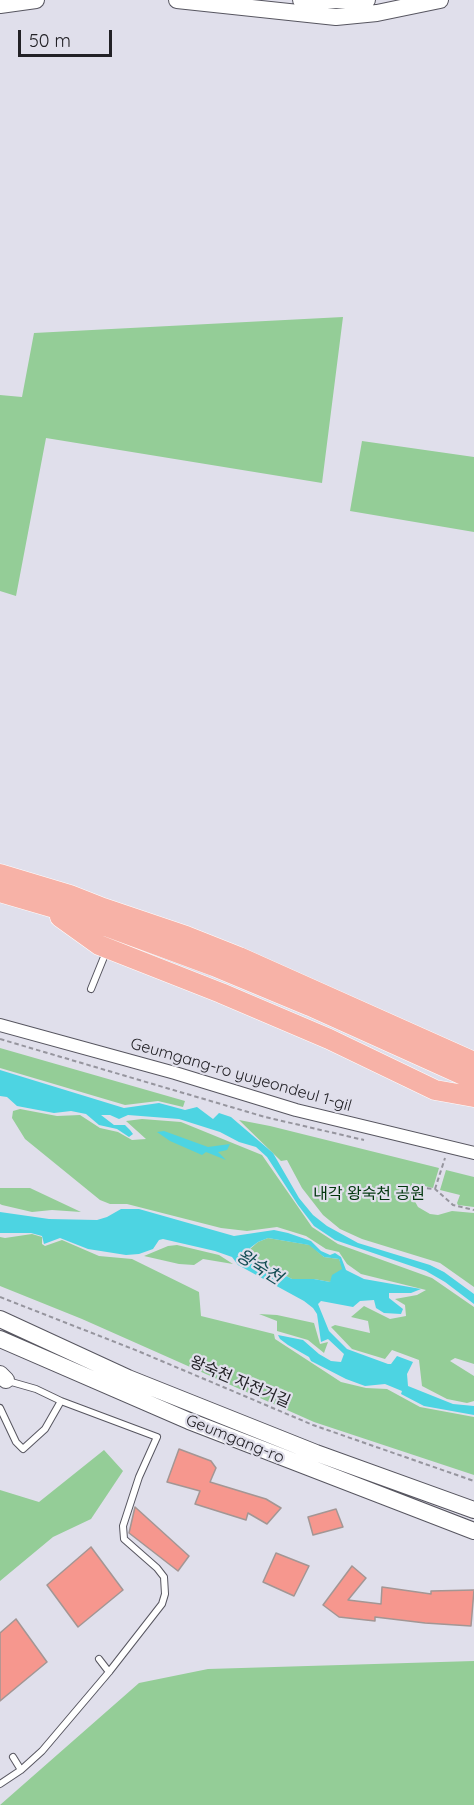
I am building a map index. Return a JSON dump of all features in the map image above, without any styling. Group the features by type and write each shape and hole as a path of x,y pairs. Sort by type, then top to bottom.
{"highway":[{"path":"0,874 70,895 186,936 250,962 474,1062"},
{"path":"0,892 130,934 214,966 310,1006 474,1080"},
{"path":"40,904 99,945 329,1039 435,1090 474,1097"}],"main road":[{"path":"0,5 36,0"},
{"path":"177,0 336,17 376,13 440,0"},
{"path":"301,0 367,0"},
{"name":"Geumgang-ro","path":"0,1319 128,1378 316,1453 474,1510"},
{"name":"Geumgang-ro","path":"0,1339 189,1421 474,1531"},
{"path":"0,1347 77,1381 189,1421"}],"street":[{"name":"Geumgang-ro yuyeondeul 1-gil","path":"0,1025 175,1073 296,1110 474,1153"}],"lane":[{"path":"91,989 108,948"},
{"path":"0,1784 21,1770 42,1751 109,1672 162,1604 165,1594 164,1577 124,1539 123,1526 139,1477 157,1437 3,1377"},
{"path":"0,1408 16,1442 22,1449 45,1429 61,1401"},
{"path":"99,1659 109,1672"},
{"path":"13,1757 21,1770"}],"path":[{"path":"0,1039 265,1117 360,1140"},
{"path":"435,1189 446,1158"},
{"path":"412,1187 435,1189 453,1205 474,1210"},
{"name":"왕숙천 자전거길","path":"0,1297 138,1351 313,1425 474,1481"}],"green space":[{"path":"343,317 322,483 46,438 16,596 0,591 0,395 22,397 34,333"},
{"path":"362,441 474,457 474,532 350,511"},
{"path":"0,1048 185,1101 183,1107 158,1101 125,1105 0,1068"},
{"path":"20,1109 57,1116 80,1115 100,1128 118,1132 132,1140 146,1139 126,1121 142,1119 181,1122 262,1155 312,1227 338,1244 432,1278 474,1307 474,1364 455,1358 450,1361 474,1376 474,1401 467,1403 447,1399 422,1386 419,1360 392,1350 385,1359 352,1349 331,1327 335,1325 370,1333 368,1321 351,1317 364,1306 390,1319 406,1316 405,1305 395,1299 417,1295 426,1290 361,1274 347,1264 339,1252 326,1249 306,1236 277,1227 247,1231 221,1228 127,1204 110,1204 100,1200 25,1139 12,1118 13,1111"},
{"name":"내각 왕숙천 공원","path":"239,1120 439,1168 433,1188 412,1183 412,1196 418,1207 430,1214 438,1215 452,1211 474,1213 474,1287 440,1263 362,1239 340,1229 323,1215 302,1188 287,1160 281,1161"},
{"name":"내각 왕숙천 공원","path":"446,1170 474,1177 474,1207 458,1205 460,1195 440,1190"},
{"path":"0,1188 30,1188 81,1212 52,1210 32,1212 2,1205 0,1204"},
{"path":"32,1234 42,1237 42,1244 45,1246 62,1240 99,1256 132,1259 199,1292 201,1316 274,1334 275,1339 341,1382 366,1388 387,1389 420,1407 474,1417 474,1475 314,1422 82,1319 0,1286 0,1237"},
{"path":"268,1238 310,1245 324,1257 339,1259 343,1269 330,1282 292,1279 264,1265 251,1254 250,1249 258,1242"},
{"path":"177,1245 219,1255 233,1264 203,1259 194,1265 179,1264 144,1256 168,1246"},
{"path":"259,1314 277,1315 314,1323 320,1344 328,1342 324,1353 308,1340 277,1331 277,1321"},
{"path":"104,1450 123,1471 91,1519 53,1537 0,1581 0,1490 39,1502"},
{"path":"474,1661 474,1805 0,1805 139,1683 208,1669"}],"water":[{"path":"0,1070 124,1108 159,1103 185,1110 197,1107 213,1119 219,1113 231,1117 273,1153 299,1198 313,1215 327,1226 358,1243 430,1265 444,1272 474,1294 474,1304 426,1271 335,1240 314,1226 267,1157 256,1147 179,1119 128,1115 119,1119 110,1115 101,1115 114,1125 125,1125 133,1134 129,1137 117,1129 99,1125 86,1114 71,1111 54,1113 17,1106 7,1097 0,1096"},
{"path":"164,1131 208,1147 230,1144 227,1150 218,1152 226,1160 206,1152 202,1155 170,1141 157,1132"},
{"name":"왕숙천","path":"121,1209 139,1209 234,1236 274,1230 288,1233 311,1241 321,1251 330,1255 335,1253 341,1257 346,1270 364,1279 421,1289 411,1293 389,1293 389,1298 403,1309 401,1314 384,1313 376,1308 374,1300 360,1301 353,1307 321,1301 318,1304 329,1331 347,1349 388,1364 391,1364 397,1356 413,1362 407,1374 408,1386 453,1404 474,1406 474,1415 424,1406 401,1394 402,1391 385,1384 365,1386 311,1361 309,1357 280,1339 278,1335 303,1340 331,1361 341,1362 344,1354 328,1339 321,1342 317,1314 313,1308 238,1265 232,1257 163,1239 159,1240 153,1249 139,1254 126,1255 88,1249 60,1238 44,1244 42,1236 31,1233 0,1233 0,1212 49,1219 97,1220","holes":["268,1238 309,1245 324,1257 339,1259 342,1269 332,1275 330,1282 292,1279 264,1265 251,1254 250,1248"]}],"building":[{"path":"179,1449 211,1461 216,1468 210,1482 266,1499 281,1508 267,1524 248,1513 246,1520 195,1504 200,1491 167,1482"},
{"path":"135,1507 189,1556 178,1571 129,1533"},
{"path":"336,1509 343,1527 313,1535 308,1517"},
{"path":"91,1547 123,1590 78,1627 47,1585"},
{"path":"276,1553 309,1566 294,1596 263,1582"},
{"path":"352,1566 366,1578 348,1600 381,1604 382,1587 431,1594 431,1591 474,1590 471,1626 375,1617 375,1621 339,1617 323,1605"},
{"path":"16,1619 47,1662 0,1701 0,1633"}]}
